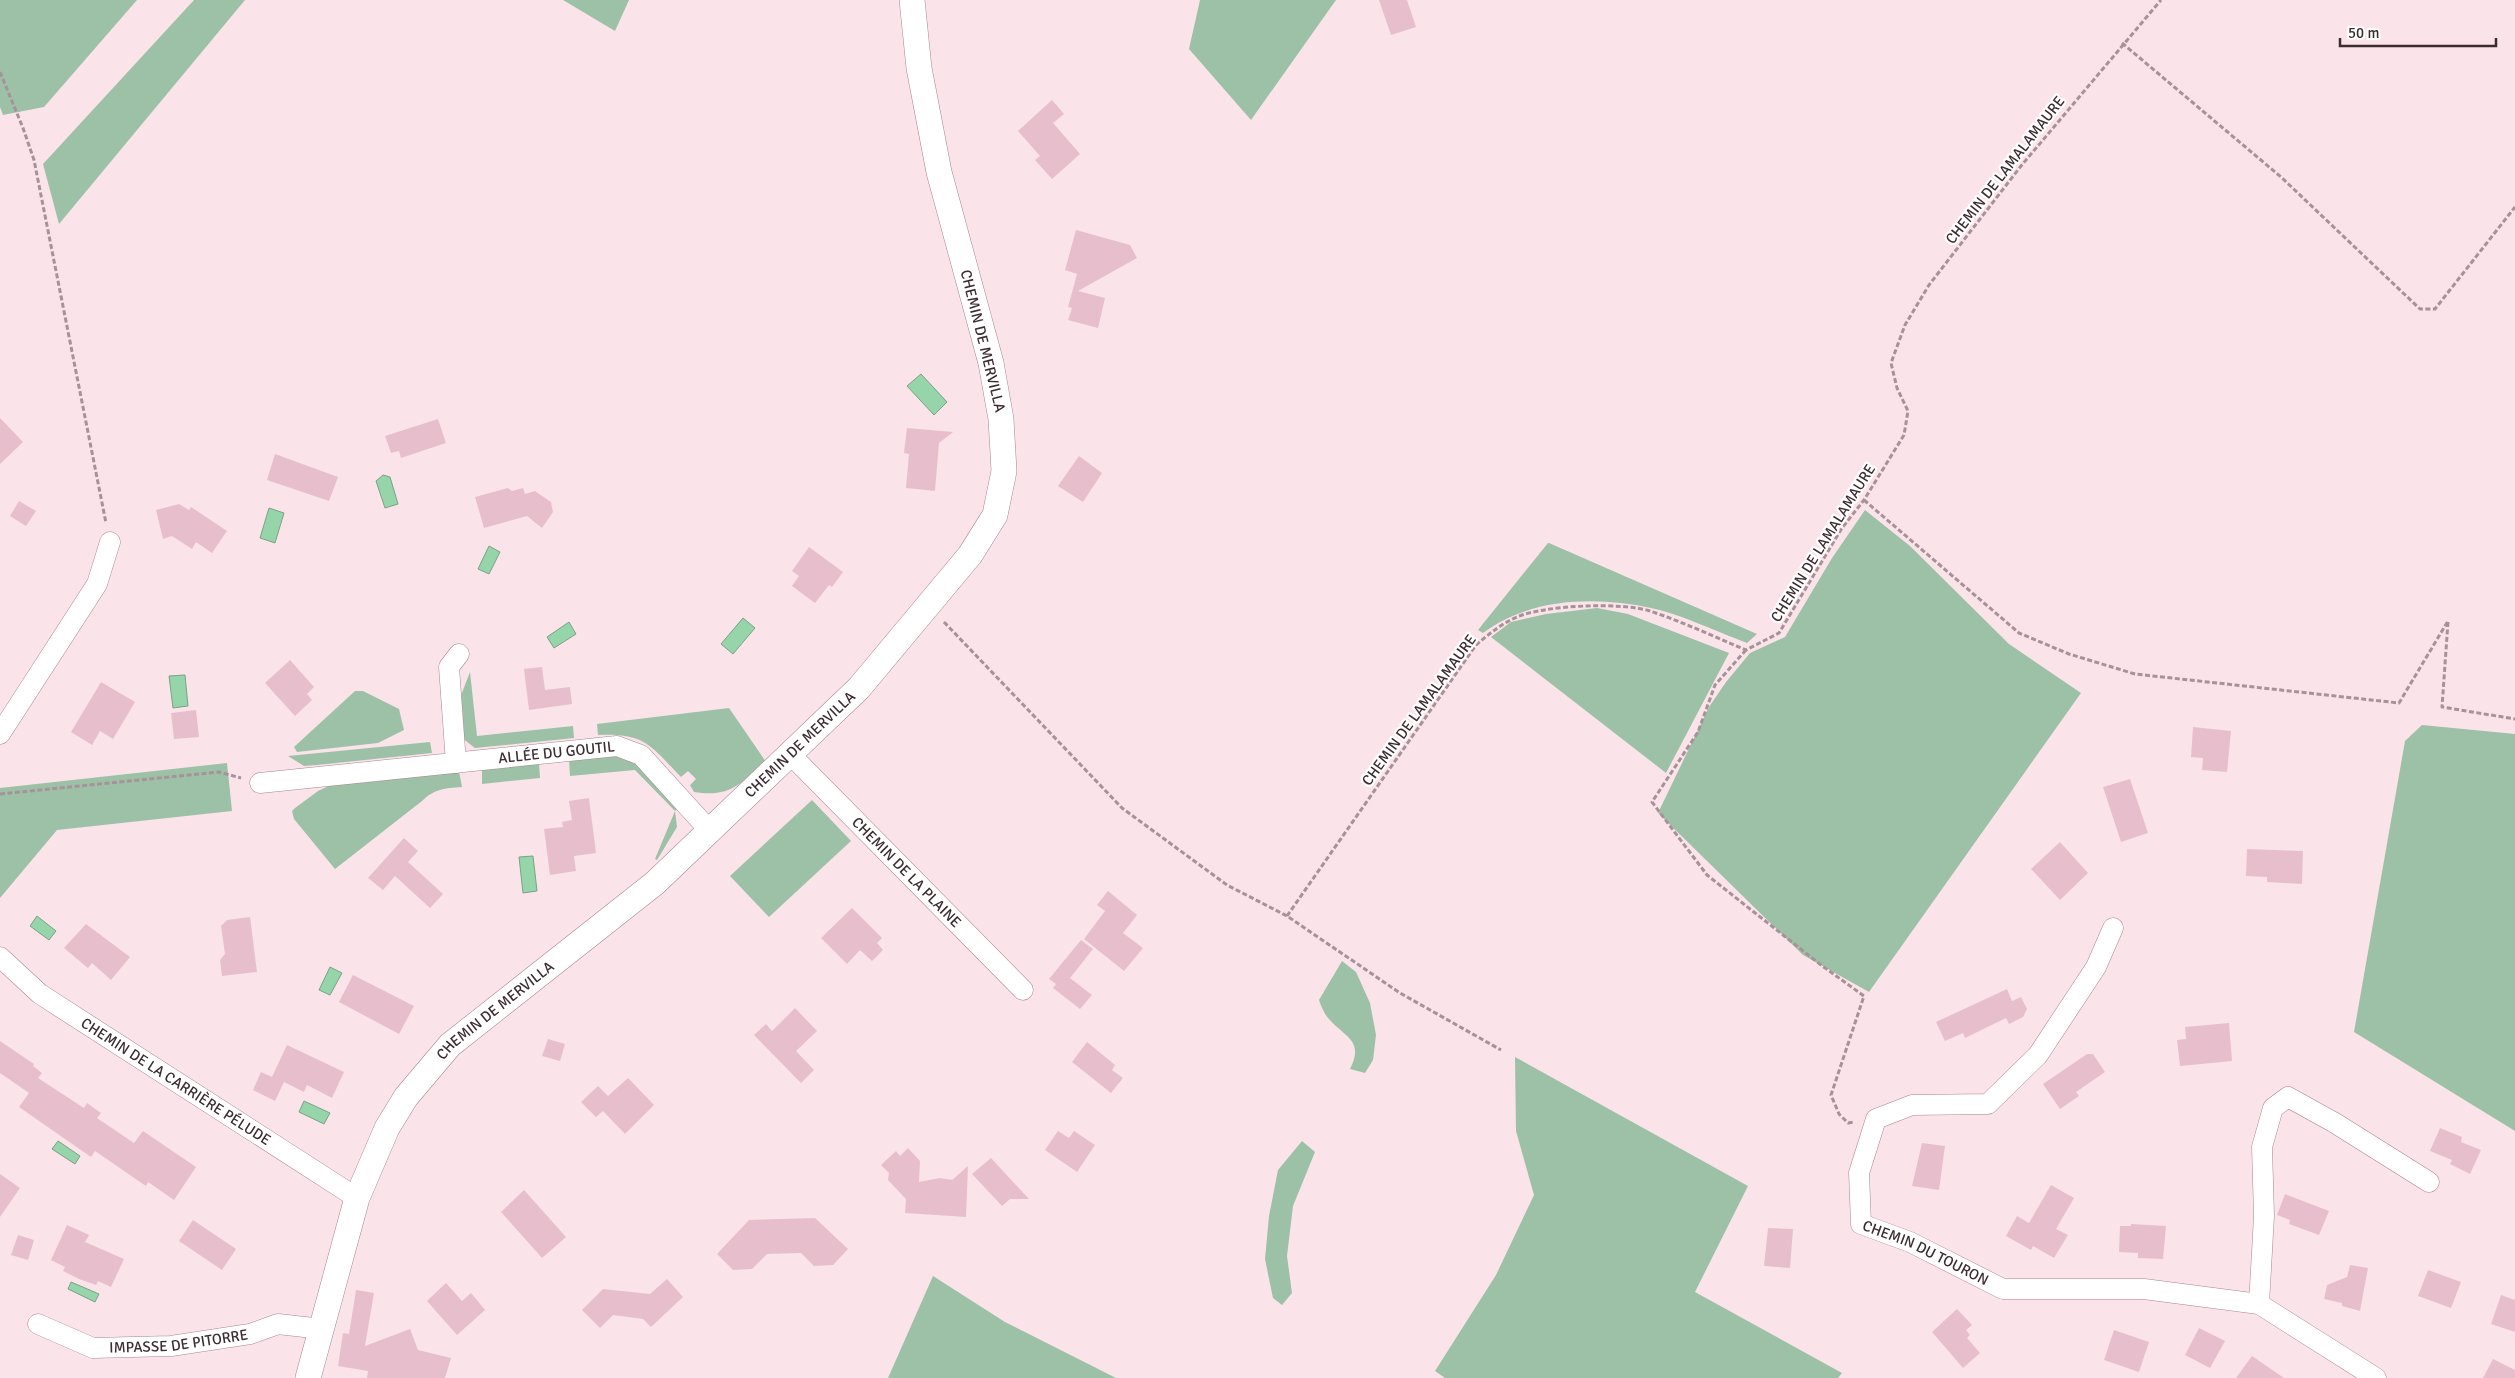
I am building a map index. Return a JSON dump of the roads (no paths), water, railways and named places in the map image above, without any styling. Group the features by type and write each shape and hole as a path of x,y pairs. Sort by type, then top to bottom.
{"street":[{"name":"CHEMIN DE MERVILLA","path":"308,1378 357,1198 387,1128 406,1097 450,1045 655,882 859,688 930,607 970,555 995,515 1004,471 1002,419 991,363 939,172 919,68 912,0"},
{"path":"0,734 97,584 110,542"},
{"path":"456,763 449,667 459,654"},
{"name":"ALLÉE DU GOUTIL","path":"260,783 617,746 641,755 710,831"},
{"name":"CHEMIN DE LA PLAINE","path":"790,754 1023,990"},
{"name":"CHEMIN DU TOURON","path":"2113,928 2096,967 2038,1055 1988,1104 1912,1105 1876,1119 1859,1173 1861,1224 1910,1242 2002,1289 2144,1289 2259,1304 2376,1378"},
{"name":"CHEMIN DE LA CARRIÈRE PÉLUDE","path":"0,957 40,994 357,1198"},
{"path":"2259,1304 2264,1216 2262,1147 2273,1108 2288,1097 2335,1123 2429,1182"},
{"name":"IMPASSE DE PITORRE","path":"38,1324 93,1348 171,1346 250,1334 278,1324 322,1329"}]}
